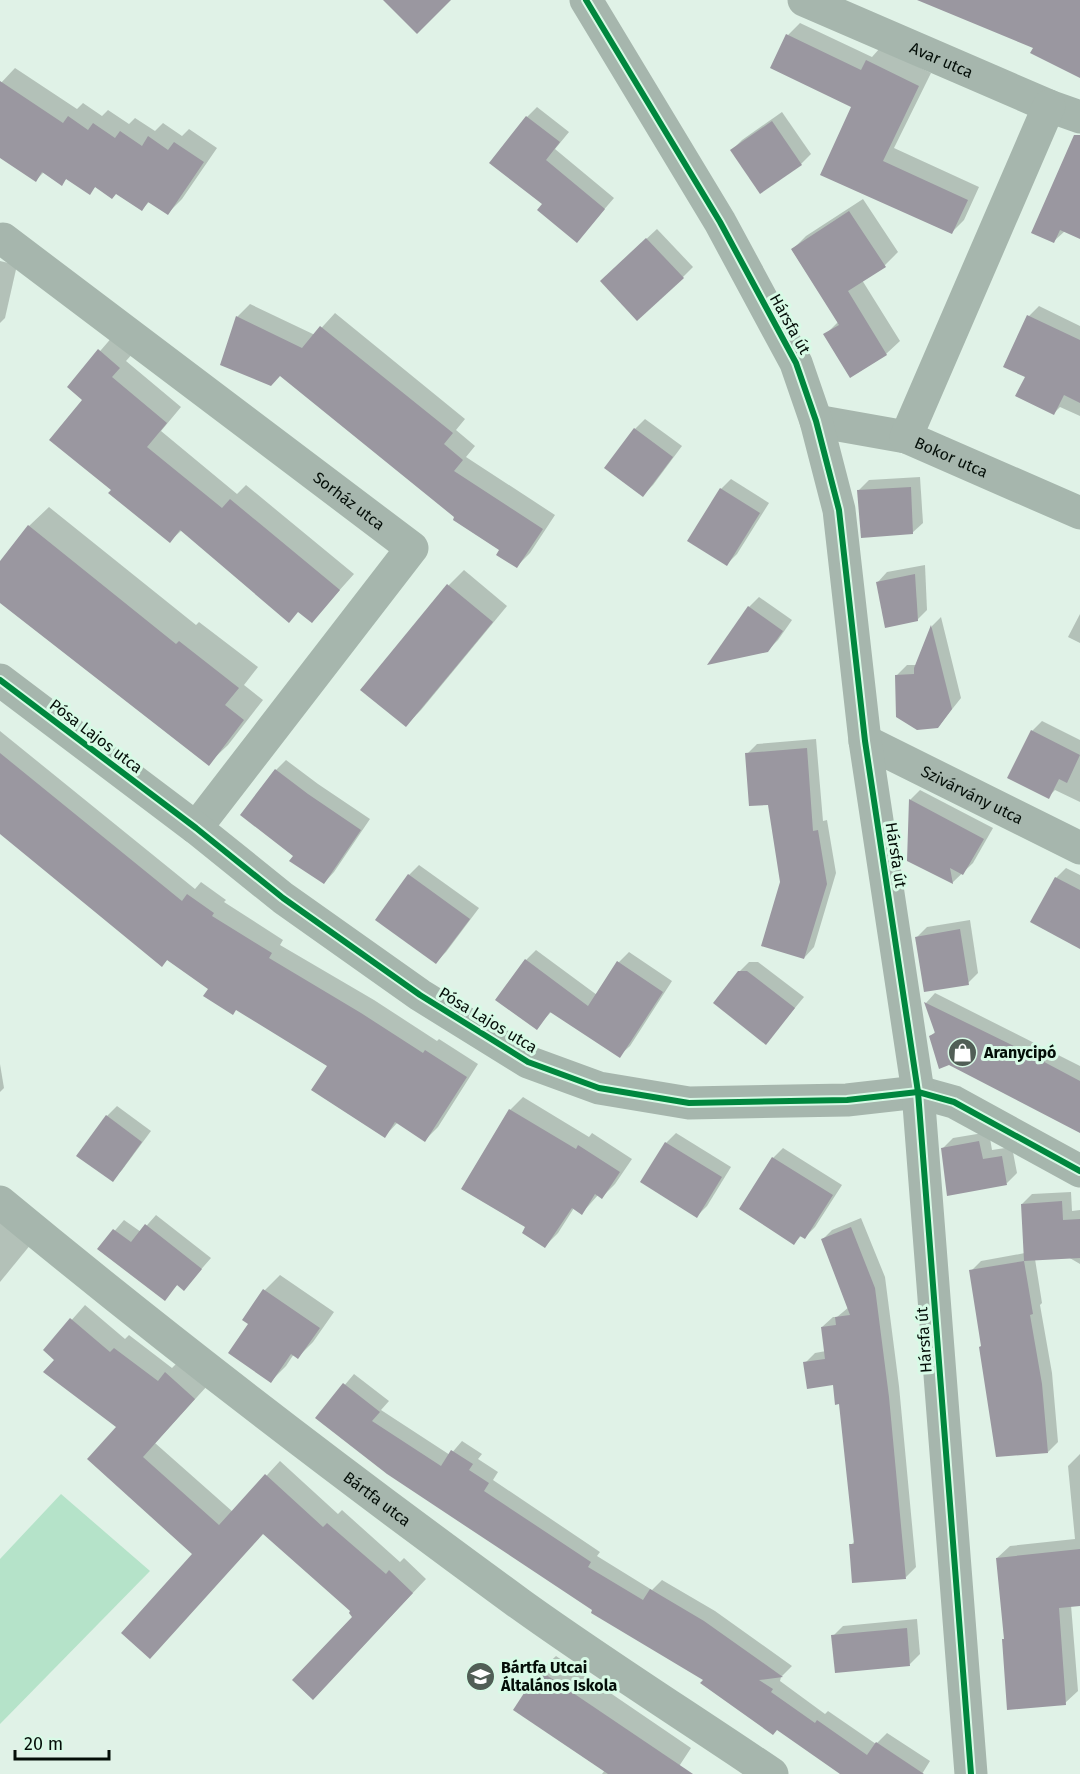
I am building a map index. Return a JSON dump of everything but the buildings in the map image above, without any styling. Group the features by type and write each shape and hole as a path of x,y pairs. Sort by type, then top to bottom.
{"street":[{"name":"Hársfa út","path":"586,0 720,222 796,363 816,421 839,510 866,741 918,1092 971,1774"},
{"name":"Avar utca","path":"804,0 1049,106 1080,117"},
{"path":"906,437 1049,106"},
{"name":"Sorház utca","path":"3,239 412,548 196,828"},
{"name":"Bokor utca","path":"816,421 906,437 1080,513"},
{"name":"Pósa Lajos utca","path":"0,680 196,828 283,898 420,995 528,1062 599,1088 689,1103 847,1100 918,1092 954,1102 1080,1171"},
{"name":"Szivárvány utca","path":"866,741 1080,848"},
{"name":"Bártfa utca","path":"0,1202 94,1280 280,1425 522,1605 772,1774"}],"green space":[{"path":"61,1494 150,1571 0,1724 0,1559"}],"cycle path":[{"path":"586,0 720,222 796,363 816,421 839,510 865,741 918,1092 971,1774"},
{"path":"0,680 196,828 283,898 420,995 528,1062 599,1088 689,1103 847,1100 918,1092 954,1102 1080,1171"}],"place":[{"name":"Aranycipó","path":"963,1052"},
{"name":"Bártfa Utcai Általános Iskola","path":"480,1676"}]}
